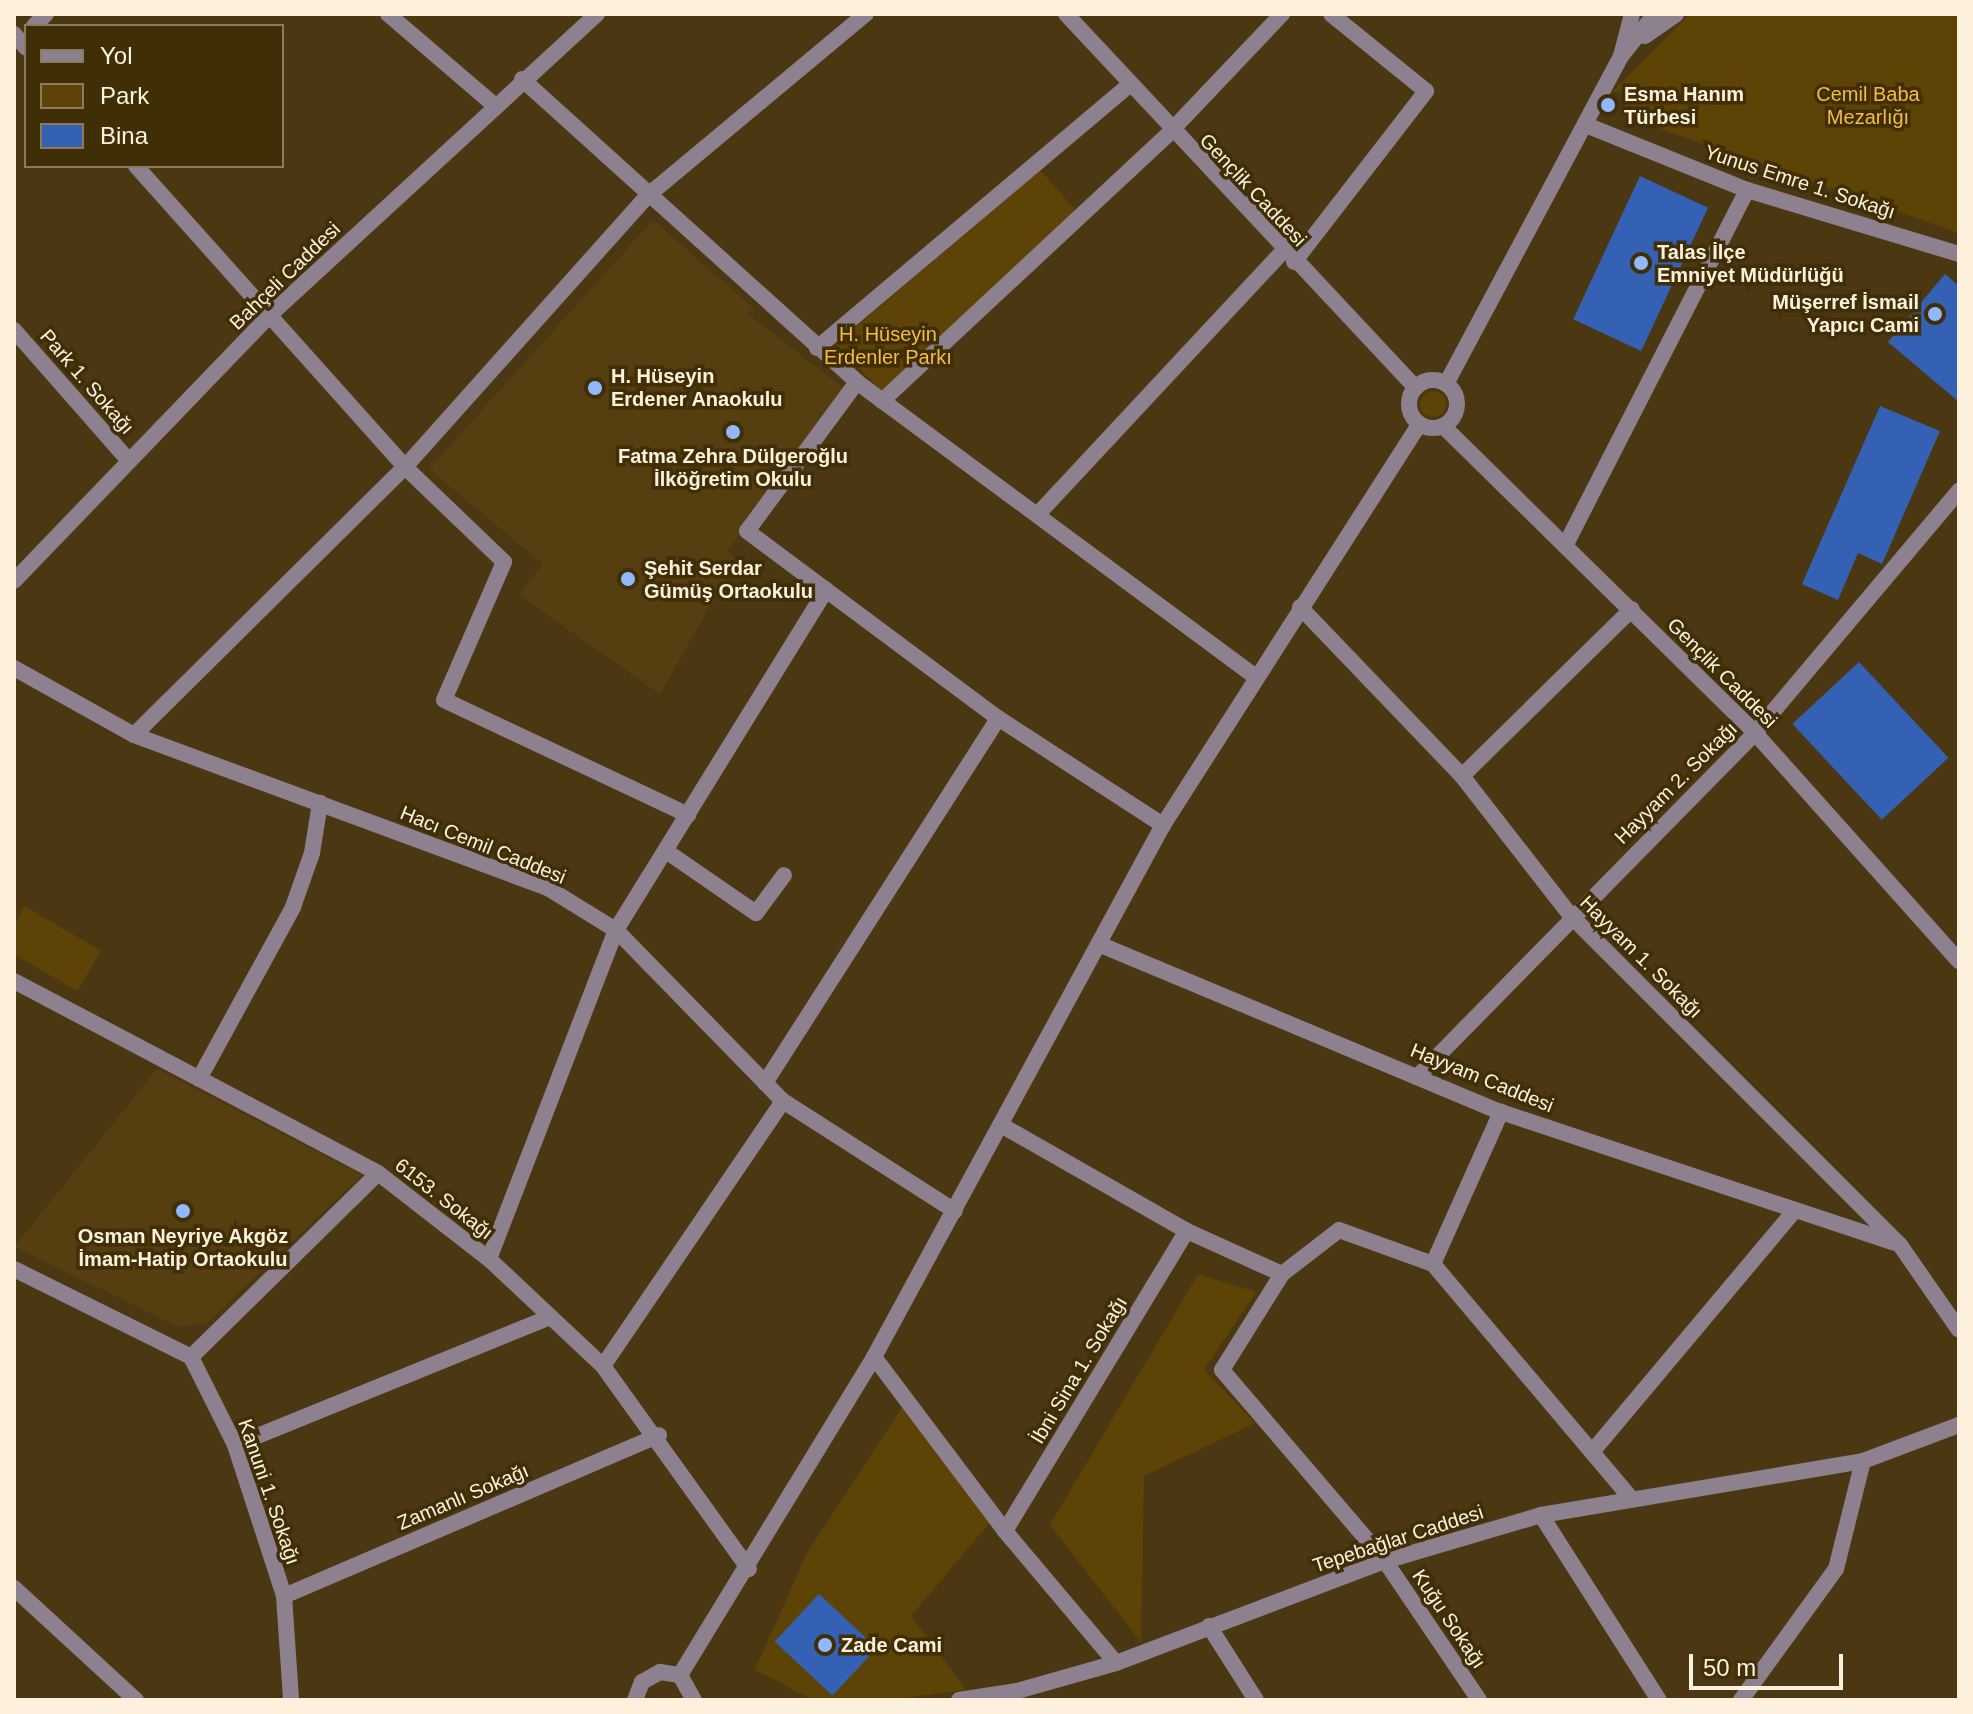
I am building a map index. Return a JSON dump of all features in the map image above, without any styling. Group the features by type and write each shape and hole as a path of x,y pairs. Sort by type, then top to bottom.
{"street":[{"path":"388,14 494,105"},
{"name":"Bahçeli Caddesi","path":"14,581 273,312 522,79 597,14"},
{"path":"134,735 405,467 646,197 866,14"},
{"name":"Gençlik Caddesi","path":"1066,14 1170,132 1416,388"},
{"path":"882,401 1170,132 1282,14"},
{"path":"1038,514 1288,257 1426,91 1331,14"},
{"path":"1446,384 1621,56 1632,14"},
{"path":"1640,39 1655,14"},
{"path":"1621,56 1676,14"},
{"path":"522,79 646,197 857,382 1256,677"},
{"path":"817,348 1129,85"},
{"name":"Yunus Emre 1. Sokağı","path":"1586,125 1747,190 1959,254"},
{"path":"138,168 273,312 405,467 504,562 444,700 688,815"},
{"path":"1565,546 1747,190"},
{"name":"Park 1. Sokağı","path":"14,330 129,461"},
{"path":"1430,380 1446,384 1457,406 1443,426 1419,424 1410,411 1416,388 1430,380"},
{"path":"857,382 747,531 998,718 1163,825"},
{"path":"680,1675 749,1569 874,1357 1101,945 1163,825 1419,424"},
{"name":"Gençlik Caddesi","path":"1443,426 1755,733 1959,961"},
{"name":"Hayyam 2. Sokağı","path":"1420,1074 1571,916 1755,733 1959,491"},
{"path":"489,1259 616,930 826,590"},
{"name":"Hayyam 1. Sokağı","path":"1300,607 1462,776 1571,916 1900,1245 1959,1330"},
{"path":"1462,776 1632,609"},
{"name":"Hacı Cemil Caddesi","path":"14,668 134,735 546,887 616,930 783,1101 955,1211"},
{"path":"765,1083 998,718"},
{"path":"199,1079 293,907 312,853 320,803"},
{"path":"666,851 756,913 784,875"},
{"name":"Hayyam Caddesi","path":"1101,945 1420,1074 1501,1112 1900,1245"},
{"name":"6153. Sokağı","path":"14,981 378,1173 489,1259 603,1366 659,1435 749,1569"},
{"path":"603,1366 783,1101"},
{"path":"1433,1264 1501,1112"},
{"path":"1001,1125 1187,1231 1282,1274 1339,1230 1433,1264 1631,1498"},
{"path":"14,1269 191,1357 378,1173"},
{"path":"1592,1452 1795,1210"},
{"name":"İbni Sina 1. Sokağı","path":"1005,1531 1187,1231"},
{"name":"Kuğu Sokağı","path":"1282,1274 1222,1370 1385,1561 1479,1700"},
{"path":"235,1445 550,1317"},
{"name":"Kanuni 1. Sokağı","path":"191,1357 235,1445 284,1596 291,1700"},
{"path":"874,1357 1005,1531 1116,1663"},
{"name":"Tepebağlar Caddesi","path":"959,1700 1020,1696 1385,1561 1541,1515 1863,1461 1959,1425"},
{"name":"Zamanlı Sokağı","path":"284,1596 659,1435"},
{"path":"1741,1700 1836,1569 1863,1461"},
{"path":"1541,1515 1659,1700"},
{"path":"14,1588 136,1700"},
{"path":"1209,1626 1256,1700"},
{"path":"635,1700 650,1675 680,1675"},
{"path":"680,1675 694,1700"}],"shaded area":[{"path":"653,220 753,308 744,320 749,315 846,390 727,551 737,558 660,694 519,595 543,564 429,469"},
{"name":"Osman Neyriye Akgöz İmam-Hatip Ortaokulu","path":"157,1069 362,1175 207,1323 179,1327 14,1247"}],"green space":[{"name":"Cemil Baba Mezarlığı","path":"1690,14 1959,14 1959,233 1621,115 1628,96 1613,91"},
{"name":"H. Hüseyin Erdenler Parkı","path":"1040,170 1081,216 887,397 836,344"},
{"path":"1433,391 1442,395 1446,404 1442,413 1433,417 1424,413 1420,404 1424,395"},
{"path":"25,906 101,951 77,991 14,954 14,925"},
{"path":"1198,1274 1256,1292 1204,1370 1255,1423 1144,1476 1141,1642 1050,1525"},
{"path":"903,1406 991,1521 911,1616 966,1690 887,1700 813,1700 755,1670 807,1553"}],"building":[{"name":"Talas İlçe Emniyet Müdürlüğü","path":"1640,176 1708,208 1641,351 1573,319"},
{"name":"Müşerref İsmail Yapıcı Cami","path":"1945,274 1959,286 1959,402 1888,342"},
{"path":"1880,406 1940,431 1882,564 1858,553 1838,600 1802,584"},
{"path":"1859,662 1948,758 1882,820 1792,724"},
{"name":"Zade Cami","path":"819,1594 877,1648 832,1695 775,1642"}],"place":[{"name":"Esma Hanım Türbesi","path":"1608,105"},
{"name":"Talas İlçe Emniyet Müdürlüğü","path":"1641,263"},
{"name":"Müşerref İsmail Yapıcı Cami","path":"1935,314"},
{"name":"H. Hüseyin Erdener Anaokulu","path":"595,388"},
{"name":"Fatma Zehra Dülgeroğlu İlköğretim Okulu","path":"733,432"},
{"name":"Şehit Serdar Gümüş Ortaokulu","path":"628,579"},
{"name":"Osman Neyriye Akgöz İmam-Hatip Ortaokulu","path":"183,1211"},
{"name":"Zade Cami","path":"825,1645"}]}
